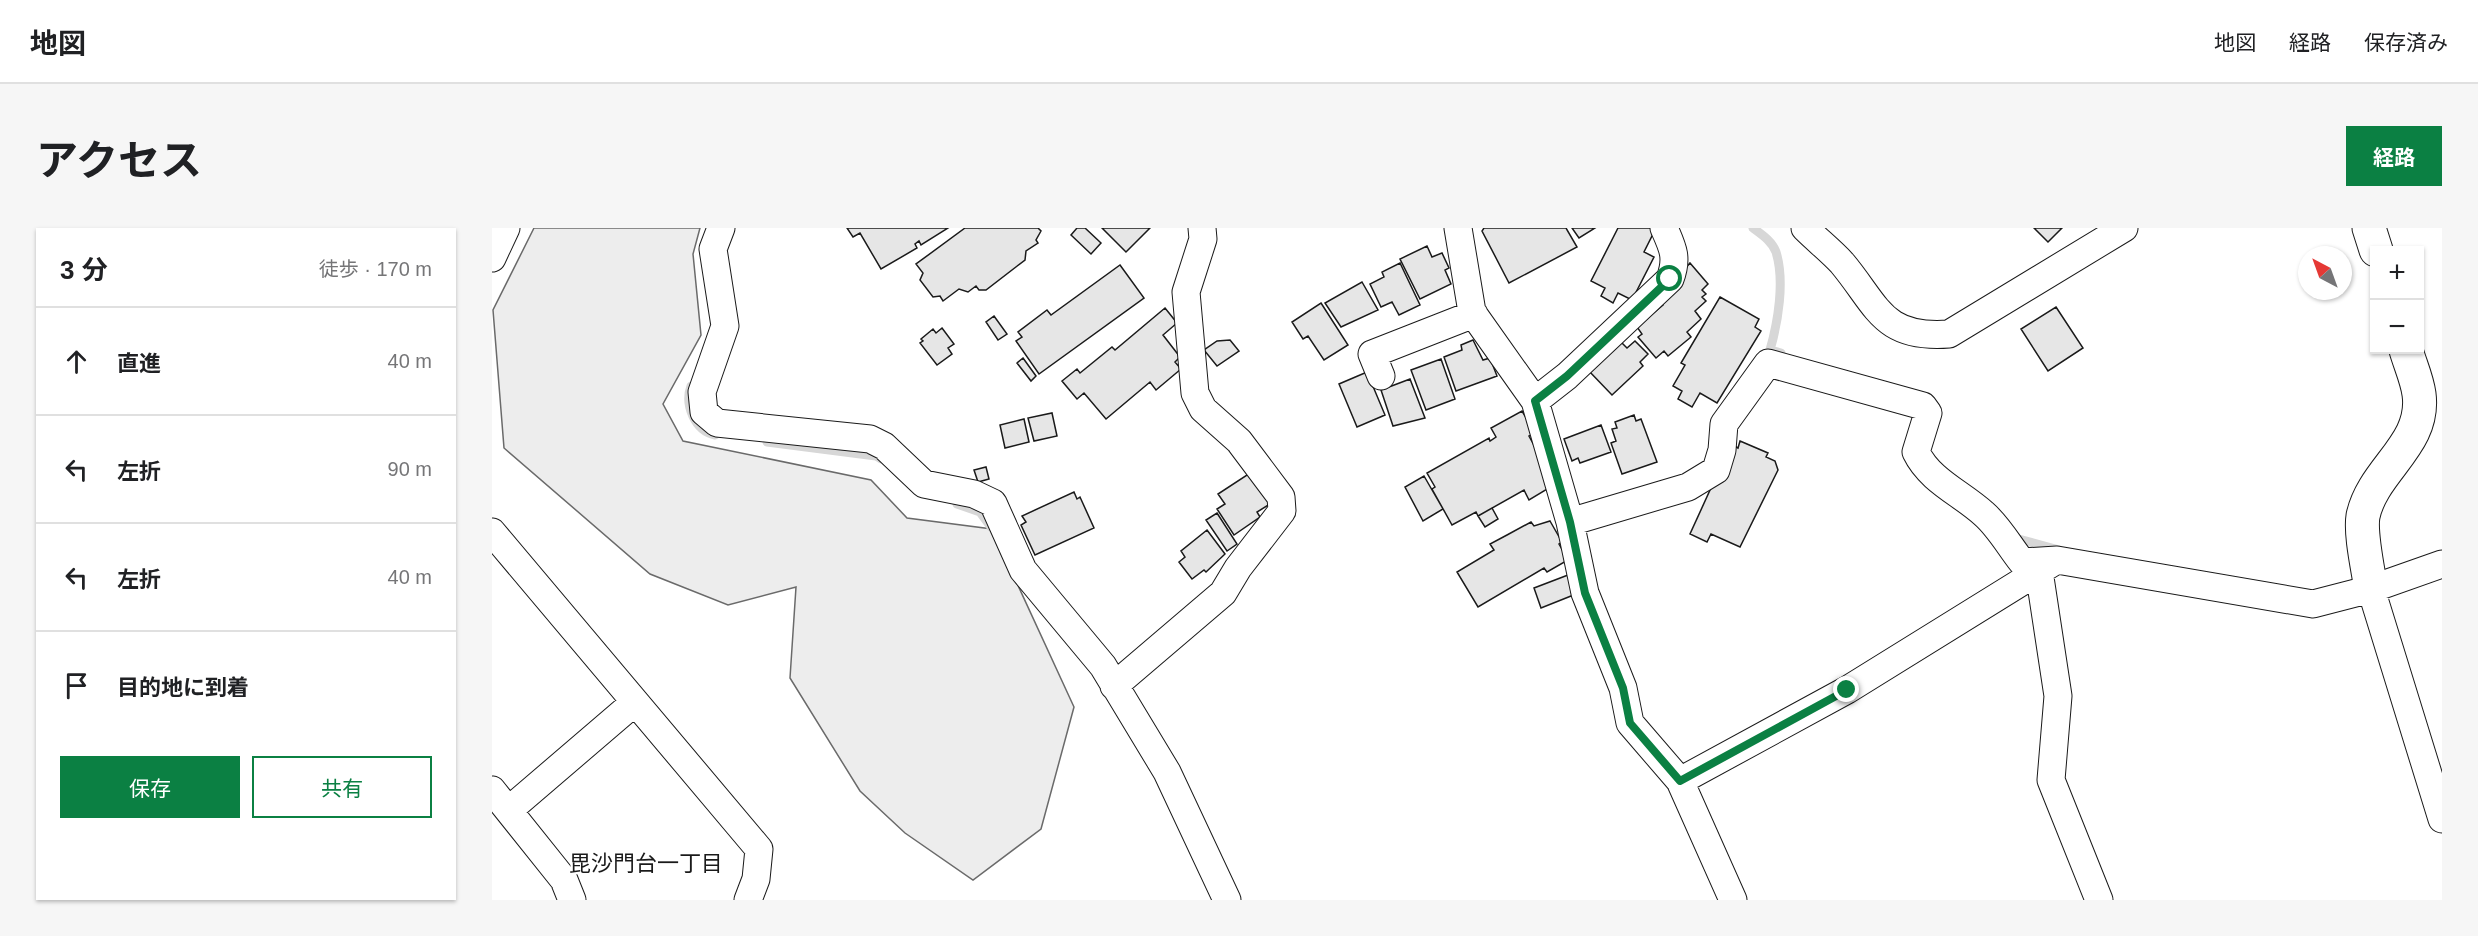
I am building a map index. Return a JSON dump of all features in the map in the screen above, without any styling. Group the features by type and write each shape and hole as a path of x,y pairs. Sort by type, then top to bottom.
{"street":[{"path":"492,258 506,228"},
{"path":"721,228 713,249 725,326 702,392 704,412 717,423 870,439 884,447 924,484 974,494 993,503 1023,570 1103,666 1167,772 1227,900"},
{"path":"1114,686 1223,593 1238,568 1282,511 1281,498 1239,441 1203,409 1195,393 1186,292 1203,239 1202,228"},
{"path":"1458,228 1474,314 1535,401 1570,522 1585,593 1623,688 1630,723 1680,781 1733,900"},
{"path":"1535,401 1567,376 1670,279 1676,252 1664,228"},
{"path":"1805,228 1841,263 1868,300 1891,325 1924,336 1948,334 2124,228"},
{"path":"2369,228 2375,246"},
{"path":"1381,376 1372,354 1474,314"},
{"path":"2407,354 2419,394 2417,426 2402,452 2373,487 2363,517 2371,589 2437,787 2442,819"},
{"path":"1570,522 1688,487 1716,470 1722,450 1724,424 1767,363 1923,406 1928,413 1916,452 1920,460 1940,481 1985,515 2022,562 2313,604 2371,589 2442,564"},
{"path":"492,532 759,849 756,879 748,900"},
{"path":"1680,781 1847,690 2048,565"},
{"path":"2048,565 2058,696 2051,780 2099,900"},
{"path":"572,900 564,880 500,800 635,702"}],"shaded area":[{"path":"534,228 700,228 693,254 701,335 663,404 683,441 871,480 907,518 992,529 1074,707 1041,829 973,880 905,833 860,791 790,678 796,587 728,605 650,574 504,448 493,310"}],"building":[{"path":"847,228 948,228 921,245 919,241 915,244 917,248 881,269 860,233 853,237"},
{"path":"965,228 1038,228 1041,231 1036,240 1038,243 1026,251 1025,260 986,290 979,290 976,286 968,292 959,289 943,301 940,296 933,297 920,280 923,273 916,264"},
{"path":"1077,228 1085,228 1101,243 1091,254 1071,235"},
{"path":"1102,228 1150,228 1126,252"},
{"path":"1484,228 1566,228 1577,247 1509,283 1482,231"},
{"path":"1572,228 1595,228 1579,238"},
{"path":"1618,228 1656,228 1644,252 1654,257 1632,300 1618,293 1613,303 1601,296 1605,288 1591,281"},
{"path":"2034,228 2062,228 2048,242"},
{"path":"1427,246 1432,257 1442,253 1449,268 1445,270 1451,284 1420,299 1400,259"},
{"path":"1400,263 1420,305 1399,315 1392,302 1381,307 1370,284 1384,277 1382,272"},
{"path":"1690,263 1708,284 1702,290 1706,294 1702,297 1706,301 1695,311 1701,319 1687,332 1691,337 1668,356 1664,351 1656,358 1638,337 1642,334 1637,327 1663,305 1658,300"},
{"path":"1120,265 1144,298 1039,374 1016,341 1022,337 1018,332 1047,310 1051,315"},
{"path":"1362,282 1378,310 1341,327 1325,303"},
{"path":"1720,297 1759,319 1755,327 1761,331 1717,403 1700,393 1692,407 1678,399 1682,391 1673,386 1685,365 1681,363"},
{"path":"1321,303 1348,345 1324,360 1308,336 1303,339 1292,322"},
{"path":"2056,307 2083,348 2048,371 2021,329"},
{"path":"1165,308 1177,323 1163,335 1180,357 1175,362 1181,369 1156,390 1150,382 1106,419 1084,393 1077,399 1062,381 1077,369 1080,373 1112,347 1115,350"},
{"path":"994,316 1007,334 998,340 986,322"},
{"path":"942,328 954,344 948,348 952,354 937,365 920,343 923,341 921,339 933,329 936,333"},
{"path":"1230,340 1239,351 1217,366 1204,350 1217,341"},
{"path":"1473,340 1483,360 1490,358 1497,376 1456,391 1444,357 1462,350 1461,345"},
{"path":"1619,340 1627,348 1635,341 1648,354 1640,362 1643,366 1612,395 1588,370"},
{"path":"1023,358 1036,376 1031,381 1017,363"},
{"path":"1441,359 1455,399 1426,410 1411,370"},
{"path":"1367,372 1385,415 1357,427 1339,384"},
{"path":"1410,379 1425,418 1393,426 1381,390"},
{"path":"1522,411 1535,433 1529,436 1542,460 1549,488 1529,500 1524,490 1478,516 1476,512 1452,525 1432,489 1435,487 1427,473 1489,438 1490,441 1496,437 1491,428"},
{"path":"1052,413 1057,436 1034,441 1028,418"},
{"path":"1634,415 1636,421 1641,419 1657,462 1622,474 1611,443 1616,441 1612,429 1617,428 1615,422"},
{"path":"1024,419 1029,442 1005,448 1000,425"},
{"path":"1601,425 1611,452 1580,463 1578,458 1572,461 1564,439"},
{"path":"1740,441 1768,453 1766,457 1775,461 1778,470 1740,547 1711,534 1707,542 1690,534 1731,444 1738,448"},
{"path":"986,467 989,479 978,482 974,470"},
{"path":"1250,473 1270,504 1257,512 1260,517 1234,535 1217,509 1225,504 1218,494"},
{"path":"1424,476 1443,509 1423,521 1405,487"},
{"path":"1074,492 1077,499 1080,497 1094,528 1035,555 1021,525 1026,522 1022,516"},
{"path":"1492,508 1498,519 1485,527 1478,516"},
{"path":"1217,513 1237,544 1227,551 1206,520"},
{"path":"1550,521 1562,542 1559,544 1568,560 1547,572 1544,568 1478,607 1457,572 1494,550 1490,544 1531,522 1534,526"},
{"path":"1207,530 1225,554 1206,572 1204,570 1192,579 1179,562 1185,557 1181,551"},
{"path":"1568,575 1576,594 1541,608 1534,588"}],"waterway":[{"path":"1753,228 1772,244 1779,263 1779,301 1770,350 1781,353"},
{"path":"691,386 689,401 693,416 702,428 715,435"},
{"path":"767,442 876,456 881,459"},
{"path":"957,504 980,512 991,527"},
{"path":"2015,538 2059,550"}],"district":[{"name":"毘沙門台一丁目","path":"646,863"}],"route":[{"path":"1670,279 1567,376 1535,401 1570,522 1585,593 1623,688 1630,723 1680,781 1847,690"}]}
